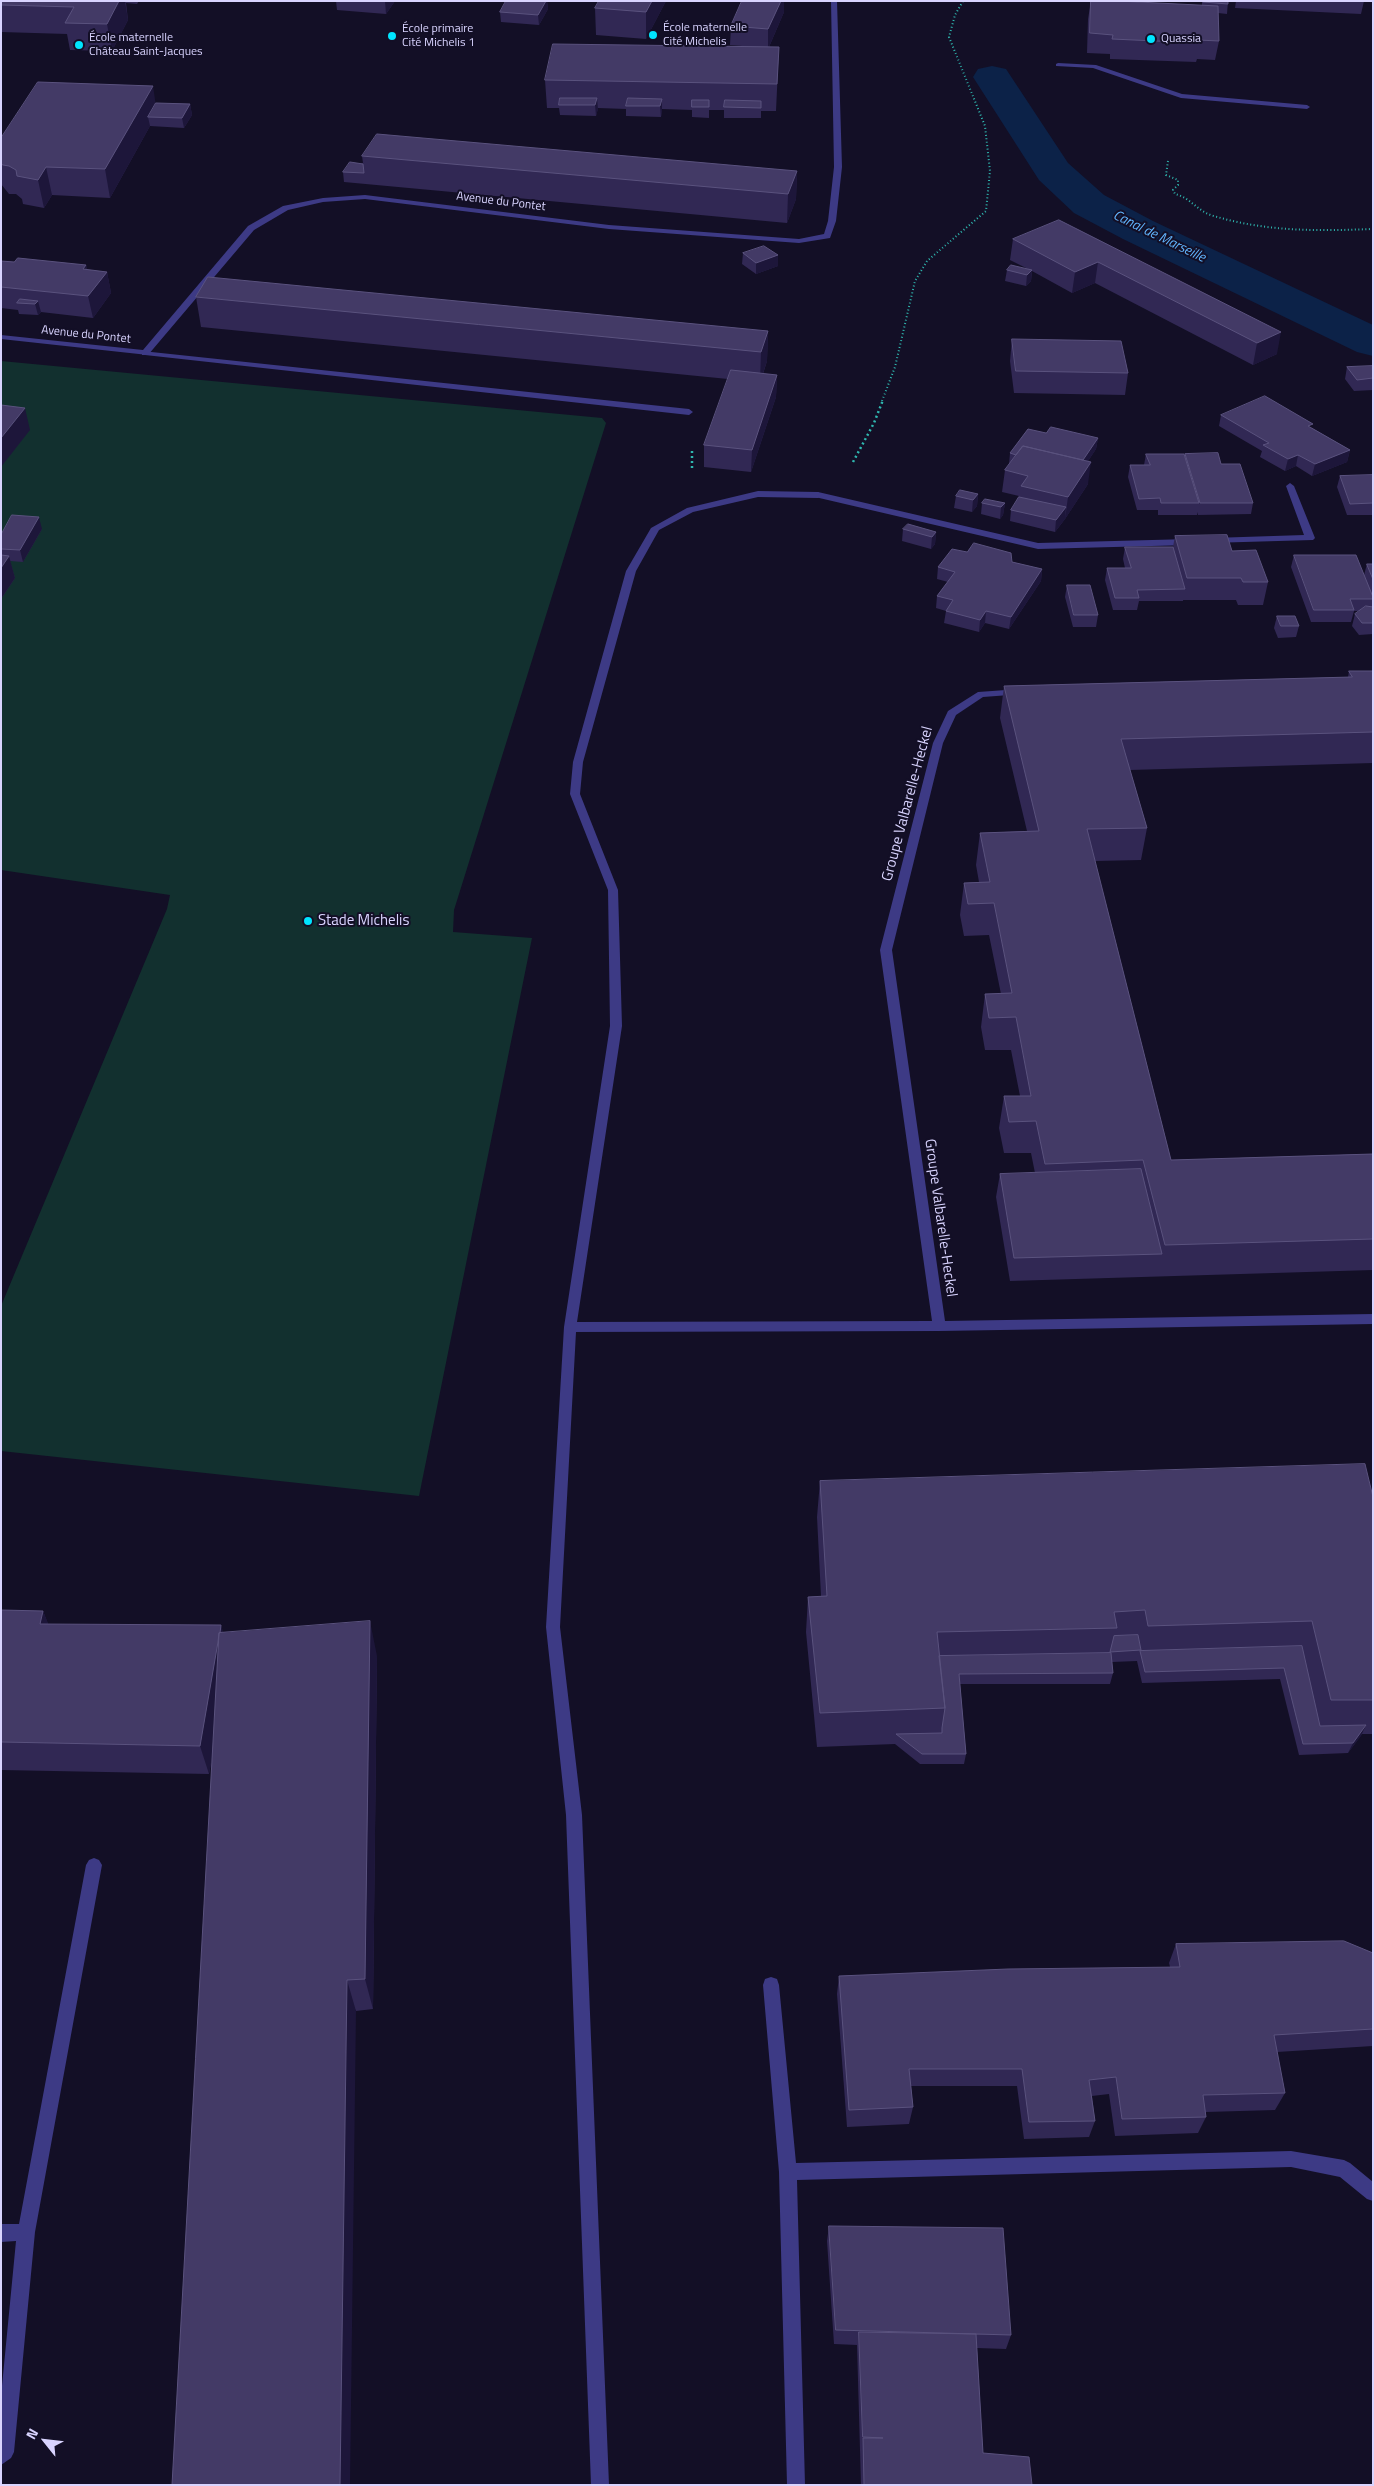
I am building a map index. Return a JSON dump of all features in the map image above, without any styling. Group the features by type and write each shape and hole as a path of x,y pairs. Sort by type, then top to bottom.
{"street":[{"name":"Avenue du Pontet","path":"1,337 145,353 251,228 286,208 323,200 366,196 609,226 790,240 827,236 832,221 838,167 834,1"},
{"path":"1058,65 1094,66 1181,96 1307,107"},
{"path":"145,353 689,412"},
{"path":"600,2485 574,1815 552,1627 570,1327 616,1026 613,890 575,794 578,762 631,571 656,528 690,510 758,494 818,495 1038,546 1310,538 1290,486"},
{"name":"Groupe Valbarelle-Heckel","path":"939,1326 886,950 938,743 952,714 981,694 1030,692"},
{"path":"570,1327 939,1326 1373,1318"},
{"path":"1,2456 4,2452 26,2232 94,1865"},
{"path":"771,1985 788,2172 796,2485"},
{"path":"788,2172 1291,2159 1344,2169 1373,2193"},
{"path":"1,2232 26,2232"}],"path":[{"path":"818,495 852,465 874,423 894,367 916,281 927,261 986,211 990,171 985,126 949,37 954,15 963,1"},
{"path":"1168,162 1166,175 1178,180 1178,185 1173,190 1175,194 1188,197 1203,212 1264,228 1300,230 1373,229"},
{"path":"689,412 693,466 690,510"}],"green space":[{"name":"Stade Michelis","path":"1,361 602,418 606,423 454,910 453,932 532,938 419,1496 1,1451 1,1306 167,909 170,895 1,870"}],"building":[{"path":"1,1 119,1 107,24 65,23 74,7 1,5"},
{"path":"506,1 546,1 538,15 500,12"},
{"path":"599,1 652,1 646,12 595,8"},
{"path":"742,1 781,1 768,29 731,26"},
{"path":"1091,1 1218,6 1219,41 1198,40 1200,43 1112,39 1113,35 1090,33"},
{"path":"1228,1 1228,4 1203,2"},
{"path":"553,44 779,47 777,84 545,80"},
{"path":"38,82 153,86 105,169 46,167 38,180 17,176 16,170 1,164 1,138"},
{"path":"560,98 597,98 595,105 559,105"},
{"path":"628,98 662,99 660,106 626,106"},
{"path":"692,100 709,100 709,107 692,107"},
{"path":"725,100 761,101 761,108 724,107"},
{"path":"156,103 190,104 182,118 148,117"},
{"path":"377,134 797,171 788,194 362,156"},
{"path":"350,162 363,164 364,173 343,172"},
{"path":"1059,220 1281,332 1257,343 1098,262 1075,272 1013,239"},
{"path":"764,246 778,255 756,263 743,253"},
{"path":"18,258 86,265 83,269 107,272 88,296 1,287 1,261 14,262"},
{"path":"1011,265 1032,270 1027,275 1007,270"},
{"path":"208,277 768,331 761,352 196,297"},
{"path":"20,299 38,301 35,304 17,303"},
{"path":"1012,339 1121,341 1128,373 1016,371"},
{"path":"1373,366 1373,378 1357,380 1347,367"},
{"path":"731,370 777,375 752,450 704,445"},
{"path":"1265,396 1313,424 1308,426 1350,450 1315,464 1298,455 1288,459 1263,445 1269,443 1221,415"},
{"path":"1,405 25,408 1,438"},
{"path":"1051,427 1098,438 1083,460 1023,446 1016,455 1010,453 1028,429 1046,433"},
{"path":"1023,446 1091,462 1068,497 1021,486 1028,476 1005,470"},
{"path":"1218,453 1221,464 1240,464 1253,503 1200,503 1185,454"},
{"path":"1146,454 1184,454 1199,503 1161,503 1160,498 1139,499 1130,465 1150,465"},
{"path":"1373,475 1373,503 1350,504 1340,476"},
{"path":"960,490 978,494 973,500 956,496"},
{"path":"1019,497 1066,507 1056,520 1011,510"},
{"path":"985,499 1005,503 1001,507 982,503"},
{"path":"12,515 39,517 20,550 1,549 1,535"},
{"path":"908,524 936,532 932,537 903,529"},
{"path":"1227,535 1232,551 1256,550 1268,582 1243,582 1241,578 1187,578 1175,536"},
{"path":"974,543 1011,553 1012,562 1042,569 1011,617 986,611 980,620 946,611 953,600 937,596 955,572 938,567 952,549 967,552"},
{"path":"1125,547 1173,547 1185,589 1137,590 1139,598 1115,598 1107,568 1131,568"},
{"path":"1,555 9,556 1,568"},
{"path":"1294,555 1356,555 1373,599 1350,599 1354,610 1314,610"},
{"path":"1367,564 1373,564 1373,579"},
{"path":"1067,585 1090,585 1098,615 1074,615"},
{"path":"1366,606 1373,607 1373,623 1362,623 1355,614"},
{"path":"1277,616 1295,616 1299,626 1281,626"},
{"path":"1349,671 1373,671 1373,732 1121,739 1147,828 1087,829 1171,1160 1373,1154 1373,1239 1165,1245 1143,1160 1045,1164 1036,1121 1009,1122 1004,1096 1031,1096 1016,1017 989,1018 985,994 1012,993 994,903 968,904 964,883 990,882 980,833 1039,831 1004,686 1352,677"},
{"path":"1141,1169 1162,1254 1014,1258 1000,1174"},
{"path":"1365,1464 1373,1497 1373,1700 1331,1700 1312,1621 1148,1626 1145,1610 1114,1612 1117,1628 937,1632 945,1708 820,1713 808,1597 827,1596 820,1481"},
{"path":"1,1610 43,1611 40,1624 221,1625 200,1746 1,1742"},
{"path":"370,1621 365,1979 347,1980 340,2485 172,2485 219,1633"},
{"path":"1138,1635 1141,1650 1110,1652 1114,1636"},
{"path":"1302,1646 1320,1726 1366,1725 1353,1743 1303,1744 1284,1668 1145,1672 1140,1651"},
{"path":"1111,1653 1113,1673 959,1674 966,1754 922,1754 896,1734 942,1733 945,1708 939,1656"},
{"path":"1344,1941 1373,1953 1373,2029 1274,2035 1285,2093 1203,2095 1206,2117 1122,2119 1116,2077 1089,2080 1095,2121 1029,2122 1022,2069 909,2069 913,2107 849,2110 839,1976 1008,1969 1180,1967 1176,1944"},
{"path":"829,2226 1003,2228 1011,2335 836,2330"},
{"path":"859,2332 976,2334 983,2453 1029,2457 1032,2485 864,2485 863,2438 883,2438 863,2437"}],"waterway":[{"name":"Canal de Marseille","path":"992,77 1053,171 1089,204 1138,230 1373,342"}],"place":[{"name":"École maternelle Cité Michelis","path":"653,35"},
{"name":"École primaire Cité Michelis 1","path":"392,36"},
{"name":"Quassia","path":"1151,39"},
{"name":"École maternelle Château Saint-Jacques","path":"79,45"},
{"name":"Stade Michelis","path":"308,921"}]}
